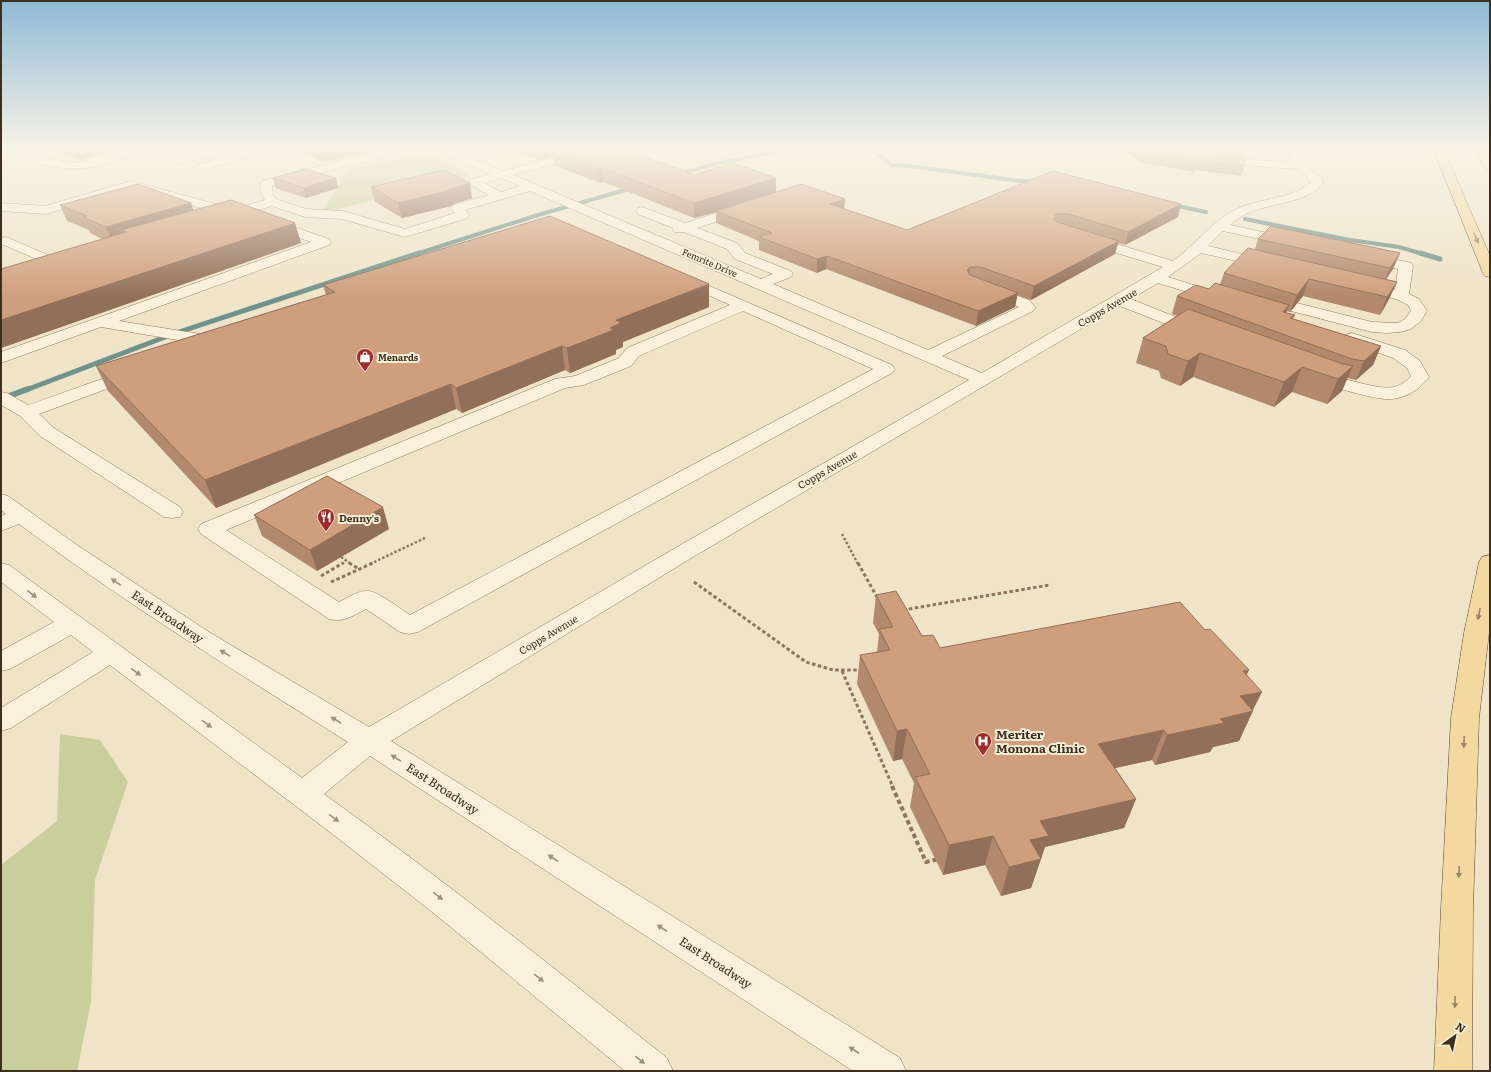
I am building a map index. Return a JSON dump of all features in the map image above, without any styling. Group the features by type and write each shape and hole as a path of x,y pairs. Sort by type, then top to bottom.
{"main road":[{"path":"1459,198 1490,273"},
{"path":"1453,1071 1457,909 1465,718 1476,633 1490,562"}],"street":[{"path":"1,207 46,210 87,198"},
{"path":"179,198 234,213"},
{"path":"269,198 272,202"},
{"path":"212,220 272,202 305,213 343,215 405,233 463,215 458,208 493,198"},
{"name":"Femrite Drive","path":"556,198 715,264 982,379"},
{"name":"Copps Avenue","path":"303,794 369,741 685,552 1156,278 1198,248 1221,227 1242,211 1267,202 1284,198"},
{"path":"653,238 754,205"},
{"path":"642,210 732,246 740,256 786,274 761,284"},
{"path":"1,358 324,242 257,217"},
{"path":"1221,227 1306,245"},
{"path":"1074,236 1174,266"},
{"path":"1,242 6,241 49,260 22,264"},
{"path":"1198,248 1283,268"},
{"path":"1352,255 1406,266 1401,296"},
{"path":"715,264 740,256"},
{"path":"671,273 886,368 409,626 367,598 338,613 209,529 561,383 578,381 625,362 633,352 743,305"},
{"path":"1156,278 1232,301"},
{"path":"928,356 1028,308 1024,303 973,284"},
{"path":"1303,369 1339,383 1387,394 1401,392 1413,385 1420,377 1414,365 1399,354 1254,302 1372,327 1405,327 1416,320 1419,311 1414,302 1401,296 1353,284"},
{"path":"1119,300 1208,335"},
{"path":"101,322 163,333 214,339 184,353"},
{"path":"14,405 148,367"},
{"path":"14,405 47,432 172,512"},
{"name":"East Broadway","path":"1,500 11,519 66,548 194,634 369,741 887,1071"},
{"path":"1,570 110,653 303,794 449,905 654,1071"},
{"path":"4,657 71,624"},
{"path":"1,721 110,653"}],"path":[{"path":"842,534 878,601"},
{"path":"326,585 425,538"},
{"path":"341,557 359,569"},
{"path":"694,582 806,662 817,667 842,671 864,669"},
{"path":"901,611 1049,585"},
{"path":"842,671 926,862 939,859"}],"green space":[{"path":"331,198 382,198 321,213"},
{"path":"60,734 100,740 128,782 95,880 91,1002 77,1071 1,1071 1,865 57,821"}],"building":[{"path":"86,198 177,198 191,203 106,227 83,217 87,216 60,205"},
{"path":"390,198 419,198 398,203"},
{"path":"681,198 710,198 694,203"},
{"path":"757,198 842,198 845,199 830,204 907,230 986,198 1158,198 1181,204 1128,232 1068,214 1056,214 1054,219 1057,222 1119,241 1034,286 981,267 970,267 967,270 970,275 1018,293 978,311 827,256 817,259 759,237 772,233 716,211"},
{"path":"231,200 295,223 1,320 1,269 126,232 121,230"},
{"name":"Menards","path":"550,216 709,284 616,320 621,323 610,328 614,330 567,348 562,346 456,388 451,384 205,480 96,366 335,292 323,285"},
{"path":"1271,226 1400,253 1390,268 1258,239"},
{"path":"1248,248 1397,282 1387,297 1309,279 1297,295 1224,273"},
{"path":"1215,283 1289,305 1283,312 1295,315 1290,318 1381,346 1364,361 1352,359 1177,296 1196,285 1209,289"},
{"path":"1188,309 1343,364 1353,366 1338,379 1302,367 1284,382 1200,353 1188,361 1168,354 1166,346 1143,338"},
{"path":"327,476 383,507 310,550 254,515"},
{"name":"Meriter Monona Clinic","path":"896,591 922,636 933,635 940,648 1180,602 1205,630 1210,629 1249,670 1243,671 1262,692 1240,696 1253,711 1220,719 1224,723 1167,735 1164,730 1098,744 1136,799 1040,821 1049,836 1030,840 1041,859 1009,867 993,836 949,845 915,777 930,774 907,729 897,731 860,655 890,650 879,629 893,627 876,595"}],"waterway":[{"path":"416,254 538,215 597,198"},
{"path":"1173,205 1206,212"},
{"path":"1245,219 1350,240 1399,247 1423,254"},
{"path":"26,390 173,334 419,253"},
{"path":"1420,253 1440,259"},
{"path":"1,399 28,389"}],"place":[{"name":"Menards","path":"365,372"},
{"name":"Denny's","path":"326,532"},
{"name":"Meriter Monona Clinic","path":"983,756"}]}
